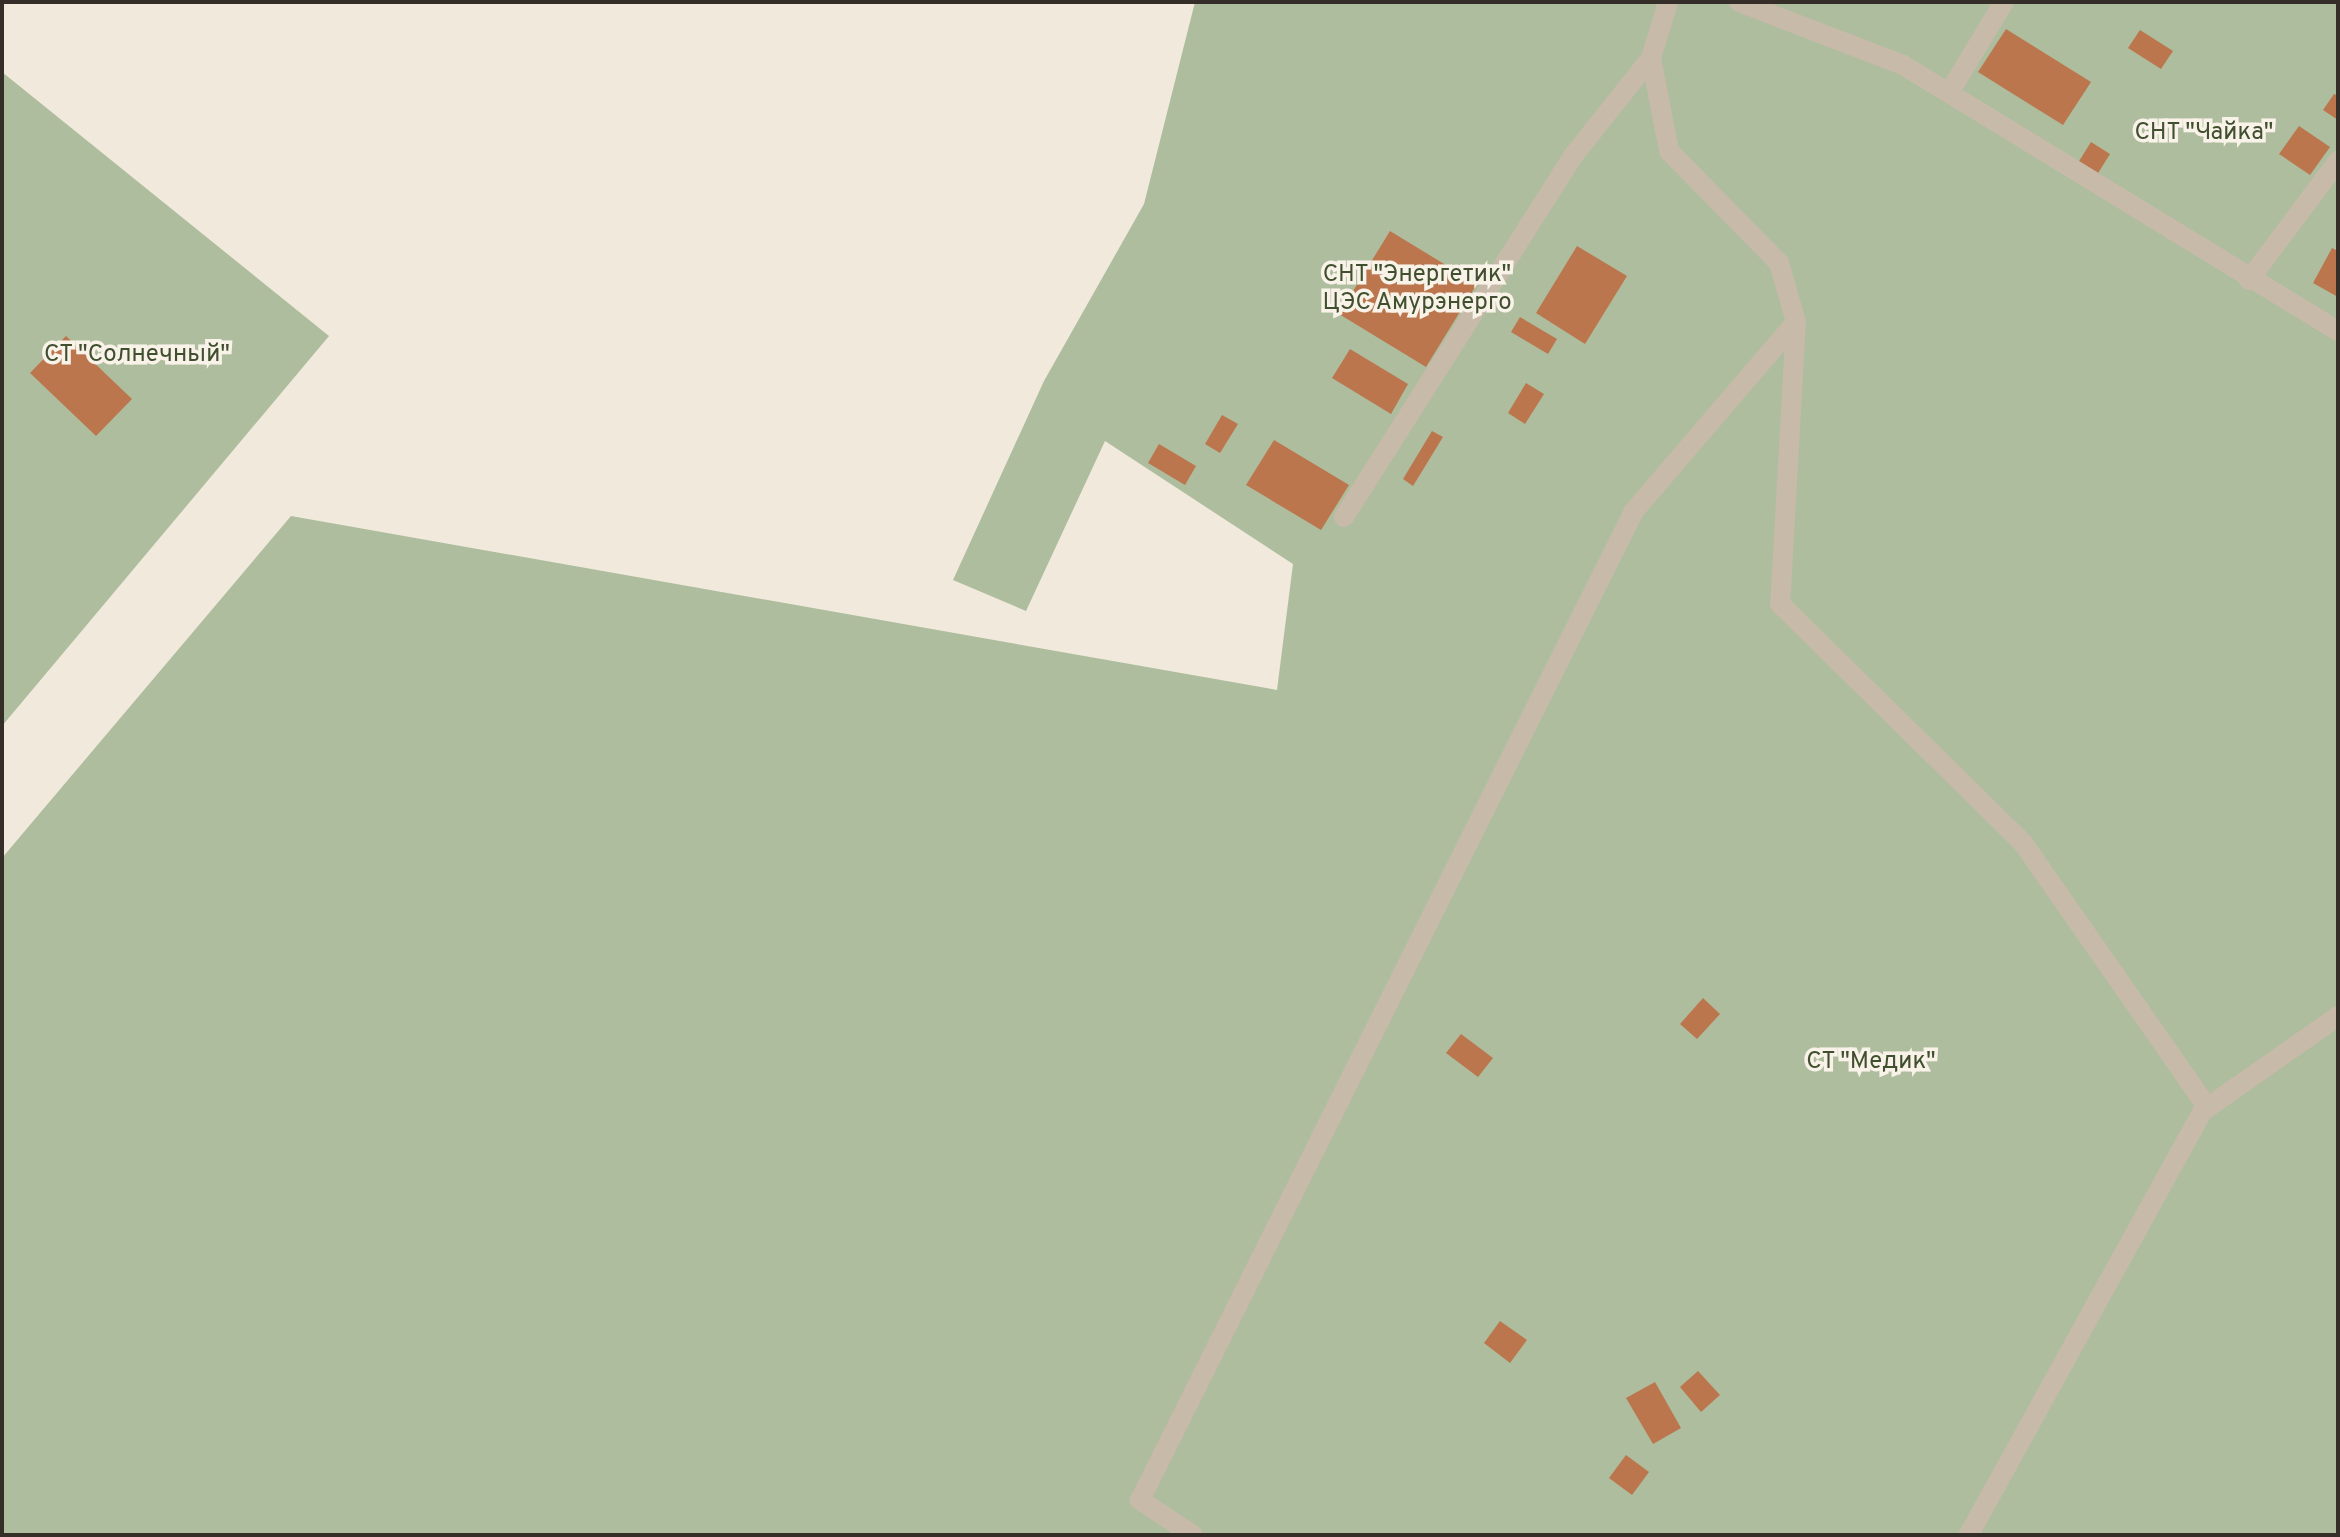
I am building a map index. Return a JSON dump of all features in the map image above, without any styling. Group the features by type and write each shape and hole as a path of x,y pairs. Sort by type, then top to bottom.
{"street":[{"path":"1344,517 1573,156 1651,58 1668,2"},
{"path":"1739,2 1903,65 2249,280 2338,331"},
{"path":"1949,93 2004,2"},
{"path":"1651,58 1669,151 1779,263 1796,322 1780,604 2023,843 2204,1110"},
{"path":"2249,280 2338,161"},
{"path":"1193,1535 1140,1500 1634,511 1796,322"},
{"path":"1969,1535 2204,1110 2338,1016"}],"green space":[{"path":"1195,2 2338,2 2338,1535 2,1535 2,858 291,516 1277,690 1293,564 1105,441 1026,611 953,580 1044,381 1144,204"},
{"name":"СТ \"Солнечный\"","path":"2,72 329,336 2,726"}],"building":[{"path":"2006,29 2091,82 2063,125 1978,72"},
{"path":"2140,30 2173,51 2161,69 2128,48"},
{"path":"2334,94 2338,96 2338,120 2323,110"},
{"path":"2299,126 2330,147 2310,175 2279,154"},
{"path":"2091,142 2110,154 2095,178 2076,166"},
{"path":"1390,231 1477,284 1426,367 1339,314"},
{"path":"1577,246 1627,276 1585,344 1536,313"},
{"path":"2332,248 2338,251 2338,297 2313,283"},
{"path":"1520,317 1557,339 1548,354 1511,332"},
{"path":"66,336 132,399 96,436 30,373"},
{"path":"1350,349 1408,384 1391,414 1332,378"},
{"path":"1526,383 1544,394 1525,424 1508,413"},
{"path":"1222,415 1238,424 1220,453 1205,444"},
{"path":"1432,431 1443,437 1413,486 1403,479"},
{"path":"1274,440 1349,485 1321,530 1246,485"},
{"path":"1159,444 1196,466 1185,485 1148,463"},
{"path":"1703,998 1720,1014 1697,1039 1680,1024"},
{"path":"1461,1034 1493,1058 1478,1077 1446,1053"},
{"path":"1500,1321 1527,1340 1510,1363 1484,1343"},
{"path":"1698,1371 1720,1395 1701,1412 1680,1387"},
{"path":"1655,1382 1681,1428 1653,1444 1626,1398"},
{"path":"1626,1455 1649,1472 1632,1495 1609,1478"}],"park label":[{"name":"СНТ \"Чайка\"","path":"2204,134"},
{"name":"СНТ \"Энергетик\" ЦЭС Амурэнерго","path":"1417,290"},
{"name":"СТ \"Медик\"","path":"1871,1063"}]}
